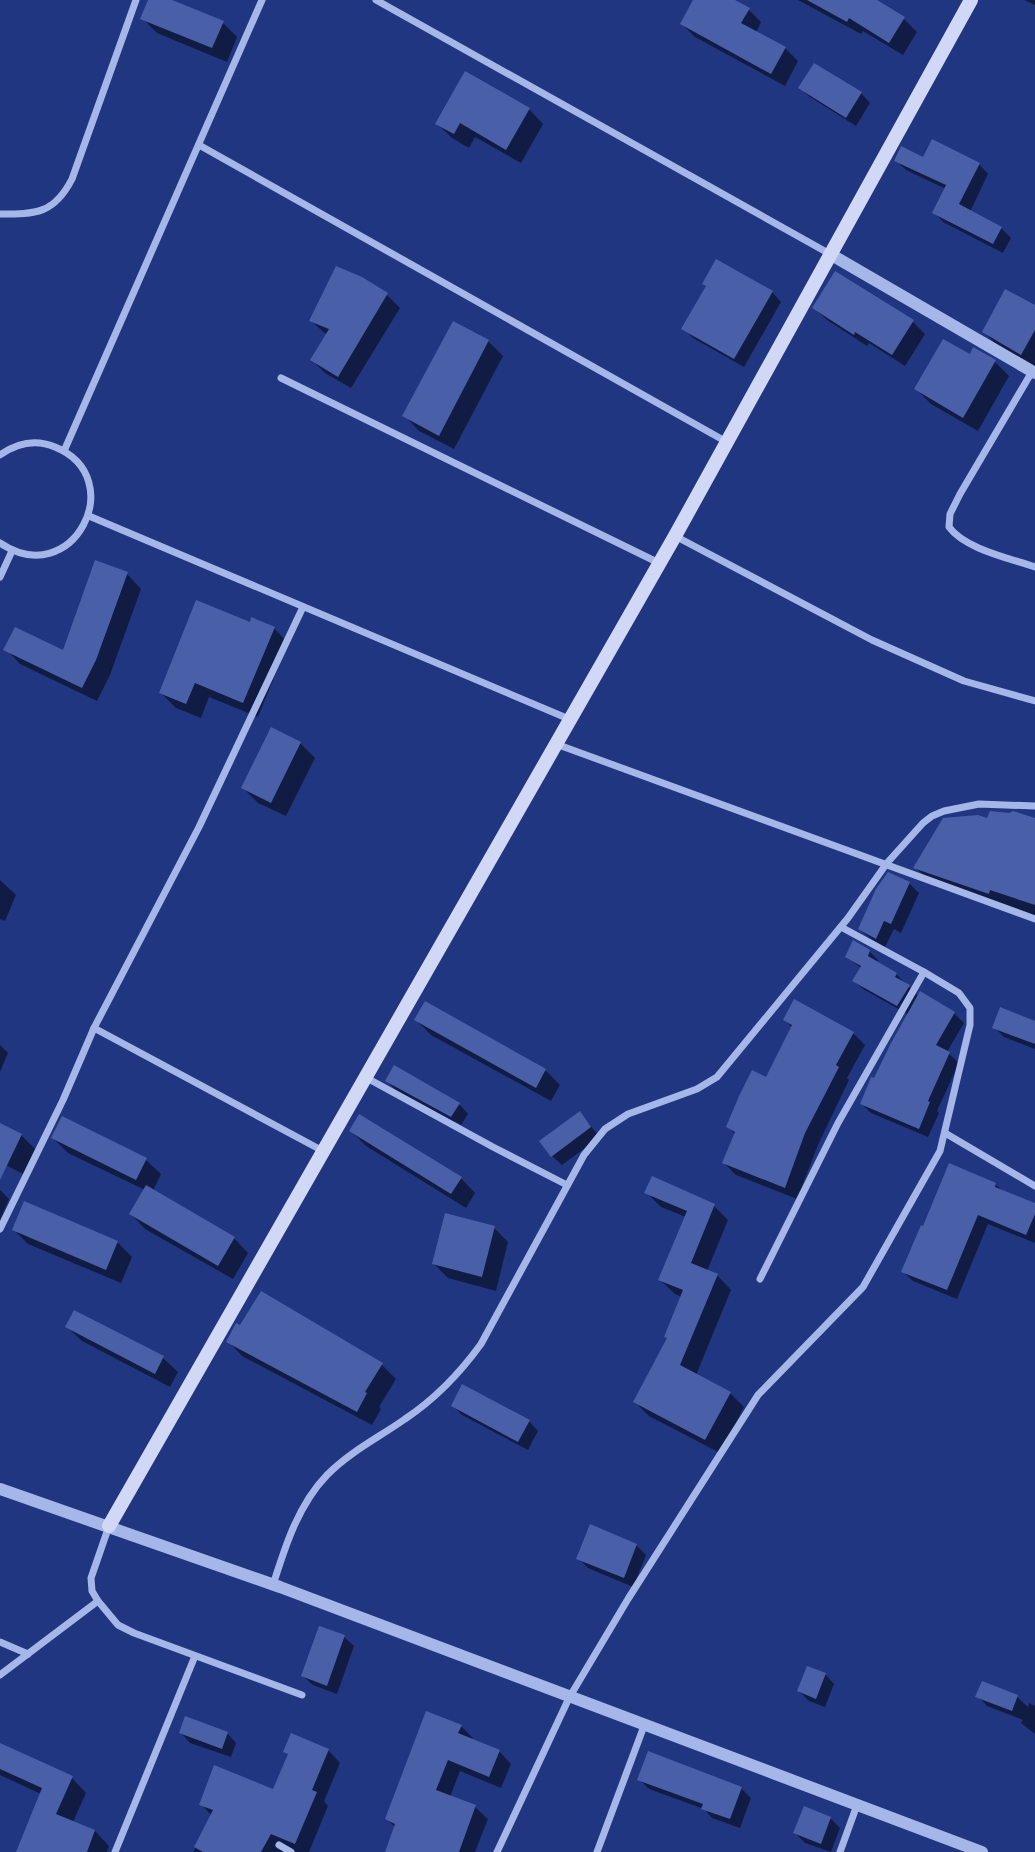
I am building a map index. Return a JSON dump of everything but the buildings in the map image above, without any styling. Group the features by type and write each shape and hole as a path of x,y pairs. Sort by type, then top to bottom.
{"main road":[{"path":"109,1526 675,536 725,441 971,0"}],"street":[{"path":"0,214 30,214 49,208 63,196 72,179 135,0"},
{"path":"64,451 262,0"},
{"path":"376,0 1034,371 960,494 950,514 949,527 955,536 967,543 1035,567"},
{"path":"200,145 725,441"},
{"path":"281,378 659,563"},
{"path":"0,455 11,447 29,442 47,444 64,451 79,463 88,480 92,498 89,516 80,533 66,546 49,554 30,555 12,551 0,543"},
{"path":"89,516 569,719"},
{"path":"675,536 873,640 964,681 1035,701"},
{"path":"0,578 12,551"},
{"path":"0,1229 63,1100 94,1028 199,827 303,607"},
{"path":"555,744 1035,919"},
{"path":"273,1587 287,1541 304,1506 326,1477 361,1446 405,1419 463,1368 499,1314 584,1155 605,1129 628,1114 697,1088 717,1077 841,927 887,863 932,816 979,803 1035,806"},
{"path":"497,1852 569,1698 628,1599 758,1395 863,1287 940,1151 970,1026 970,1008 959,993 841,927"},
{"path":"760,1279 838,1123 924,972"},
{"path":"94,1028 323,1151"},
{"path":"365,1077 567,1185"},
{"path":"945,1133 1035,1186"},
{"path":"0,1489 273,1587 280,1587 982,1852"},
{"path":"109,1526 92,1578 92,1591 118,1625 302,1695"},
{"path":"0,1675 98,1601"},
{"path":"0,1642 28,1654"},
{"path":"115,1852 195,1656"},
{"path":"597,1852 645,1726"},
{"path":"840,1852 857,1805"},
{"path":"279,1845 291,1852"}]}
